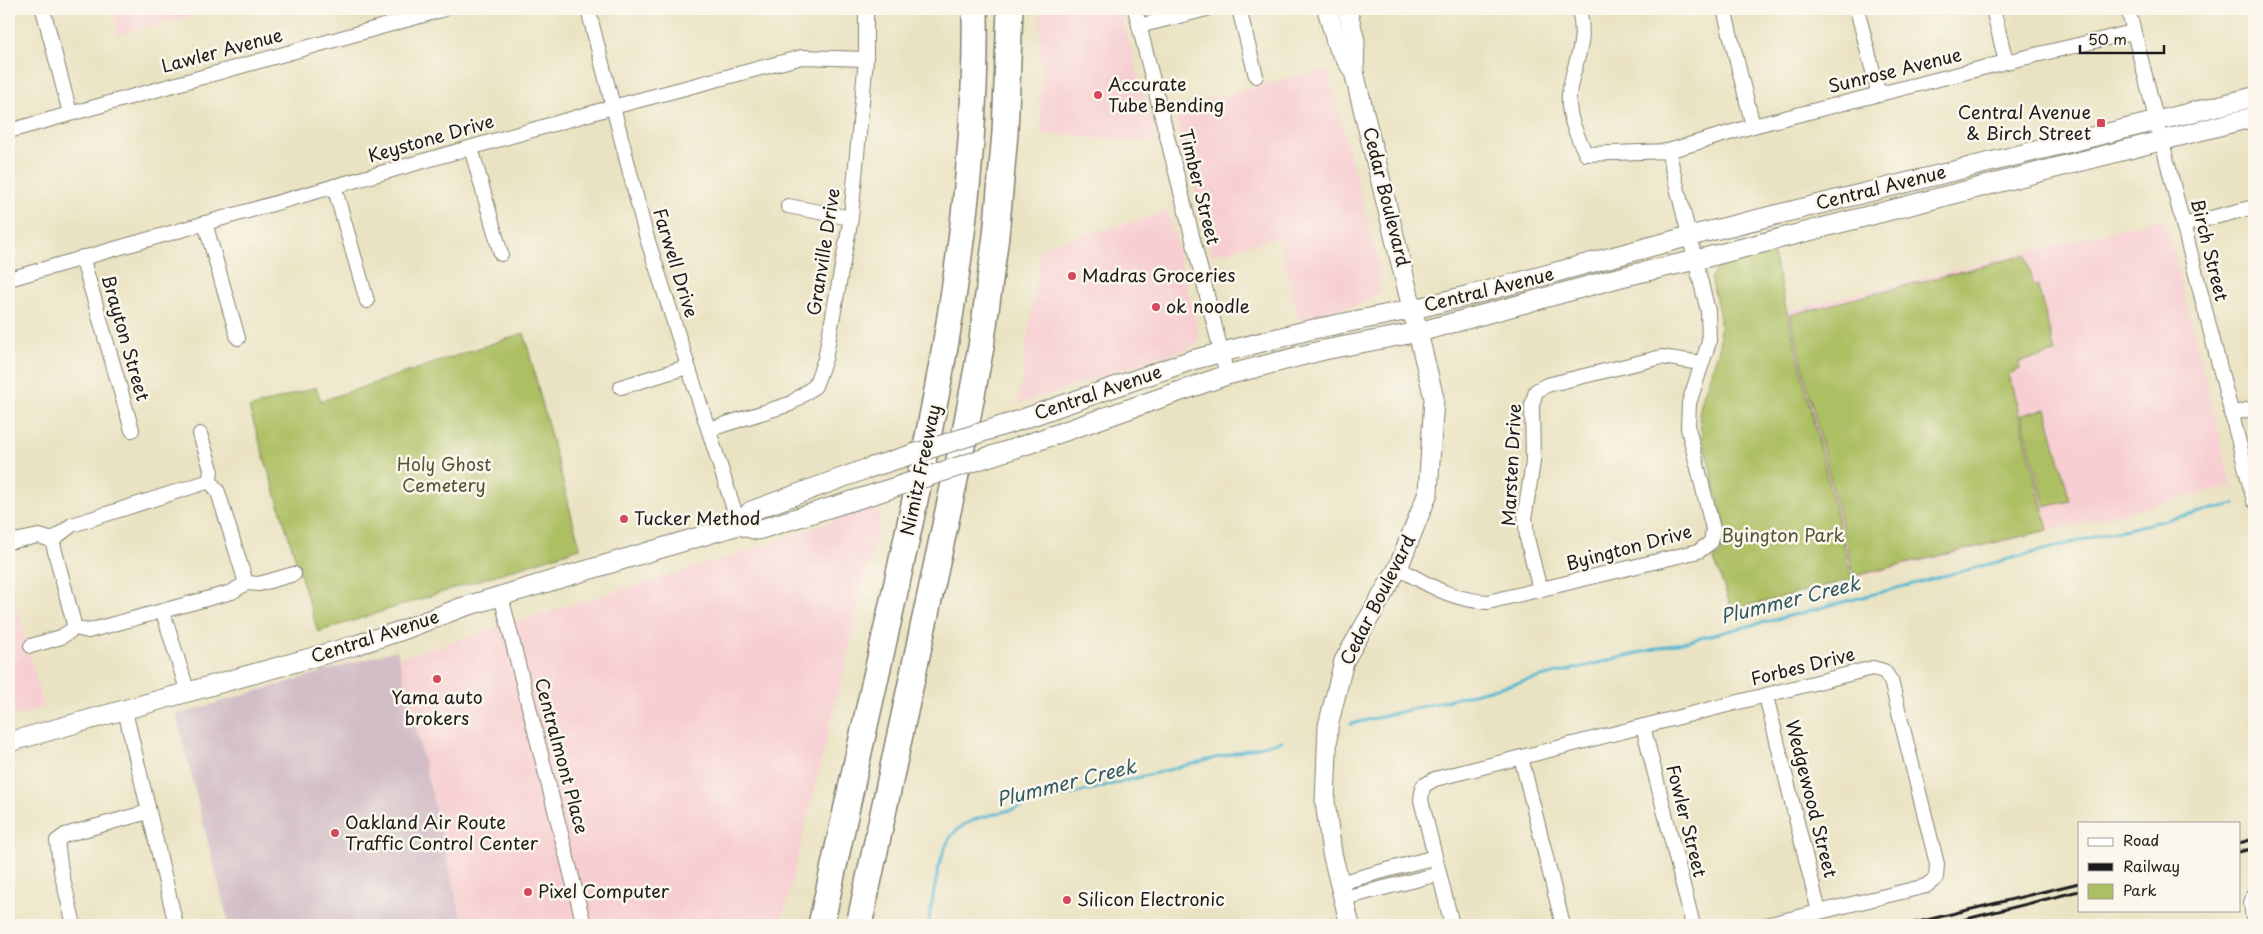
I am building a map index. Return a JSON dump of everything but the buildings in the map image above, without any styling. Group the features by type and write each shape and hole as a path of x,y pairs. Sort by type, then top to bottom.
{"highway":[{"name":"Nimitz Freeway","path":"821,925 912,516 947,337 963,232 972,130 975,9"},
{"name":"Nimitz Freeway","path":"859,925 964,437 981,347 996,236 1005,142 1010,9"}],"main road":[{"name":"Cedar Boulevard","path":"1327,9 1337,46 1354,72"},
{"name":"Cedar Boulevard","path":"1347,9 1355,41 1354,72 1414,309 1434,398 1428,493 1398,568 1344,661 1328,726 1324,802 1350,925"},
{"name":"Central Avenue","path":"9,742 395,633 460,608 739,525 752,511 866,469 1017,421 1192,360 1309,330 1414,309 1690,236 2254,97"},
{"name":"Central Avenue","path":"739,525 758,530 1025,445 1227,375 1324,350 1419,332 1621,277 1696,260 2254,118"}],"street":[{"path":"43,9 70,113"},
{"name":"Lawler Avenue","path":"9,131 445,9"},
{"name":"Farwell Drive","path":"588,9 646,235 687,367 710,429 739,525"},
{"name":"Granville Drive","path":"710,429 790,404 815,386 824,359 851,218 866,59 866,9"},
{"name":"Timber Street","path":"1135,9 1227,375"},
{"path":"1139,26 1208,9"},
{"path":"1239,9 1256,76"},
{"name":"Sunrose Avenue","path":"1579,9 1583,42 1568,97 1574,130 1586,154 1668,151 1753,126 2133,32"},
{"path":"1724,9 1753,126"},
{"path":"1857,9 1879,95"},
{"path":"1993,9 2006,62"},
{"name":"Birch Street","path":"2128,9 2254,501"},
{"name":"Keystone Drive","path":"9,279 613,106 802,57 866,59"},
{"path":"471,148 501,254"},
{"name":"Byington Drive","path":"1398,568 1445,594 1468,600 1488,602 1699,551 1711,542 1713,529 1688,428 1689,403 1709,342 1708,311 1668,151"},
{"path":"334,186 367,301"},
{"path":"788,206 851,218"},
{"path":"2184,225 2254,207"},
{"path":"206,223 238,338"},
{"name":"Brayton Street","path":"82,257 132,430"},
{"name":"Marsten Drive","path":"1540,590 1527,538 1525,514 1533,462 1532,405 1536,391 1547,384 1662,357 1701,363"},
{"path":"620,387 687,367"},
{"path":"2231,414 2254,408"},
{"path":"200,434 211,469 210,481 218,492 246,583"},
{"path":"52,540 72,525 210,481"},
{"path":"9,542 39,536 52,540"},
{"path":"52,540 75,628"},
{"path":"30,646 61,637 75,628 88,631 232,592 246,583 259,584 294,574"},
{"name":"Centralmont Place","path":"501,596 584,925"},
{"path":"163,612 188,693"},
{"name":"Forbes Drive","path":"1452,925 1421,800 1424,786 1435,779 1873,668 1884,671 1891,681 1937,864 1936,878 1926,886 1766,925"},
{"name":"Wedgewood Street","path":"1766,696 1819,912"},
{"path":"124,710 176,925"},
{"name":"Fowler Street","path":"1643,726 1693,925"},
{"path":"1521,758 1563,925"},
{"path":"74,925 61,871 57,841 65,835 148,812"},
{"path":"1342,890 1435,857"},
{"path":"1342,890 1439,874"},
{"path":"2254,894 2251,903 2254,925"}],"shaded area":[{"path":"113,9 215,9 118,35"},
{"path":"1040,9 1120,9 1157,143 1041,133"},
{"path":"1327,69 1379,264 1381,283 1375,295 1362,304 1299,320 1279,237 1212,255 1174,108"},
{"path":"1168,212 1199,335 1196,345 1018,404 1041,247"},
{"path":"2165,218 2232,486 1852,579 1787,311"},
{"path":"874,506 882,514 781,925 463,925 399,658 755,549"},
{"path":"9,577 44,707 9,719"},
{"path":"397,650 463,925 229,925 176,715"}],"green space":[{"name":"Byington Park","path":"1773,254 1852,579 1732,610 1714,559 1724,546 1725,529 1701,431 1699,414 1702,399 1719,349 1720,318 1711,277 1719,266"},
{"path":"2026,255 2034,286 2038,285 2055,353 2019,362 2020,369 2009,374 2048,530 1854,576 1790,315"},
{"name":"Holy Ghost Cemetery","path":"524,333 580,548 318,632 249,408 316,387 321,401"},
{"path":"2046,409 2070,501 2045,507 2021,415"}],"waterway":[{"name":"Plummer Creek","path":"1351,724 1801,613 2097,536 2235,504"},
{"name":"Plummer Creek","path":"928,925 943,852 953,834 968,822 1282,741"}],"railway":[{"path":"2240,843 2254,839"},
{"path":"2240,852 2254,848"},
{"path":"1906,925 2078,883"},
{"path":"1942,925 2078,891"}],"place":[{"name":"Accurate Tube Bending","path":"1098,95"},
{"name":"Central Avenue & Birch Street","path":"2101,123"},
{"name":"Madras Groceries","path":"1072,276"},
{"name":"ok noodle","path":"1156,307"},
{"name":"Tucker Method","path":"624,519"},
{"name":"Yama auto brokers","path":"437,679"},
{"name":"Oakland Air Route Traffic Control Center","path":"335,833"},
{"name":"Pixel Computer","path":"528,892"},
{"name":"Silicon Electronic","path":"1067,900"}]}
